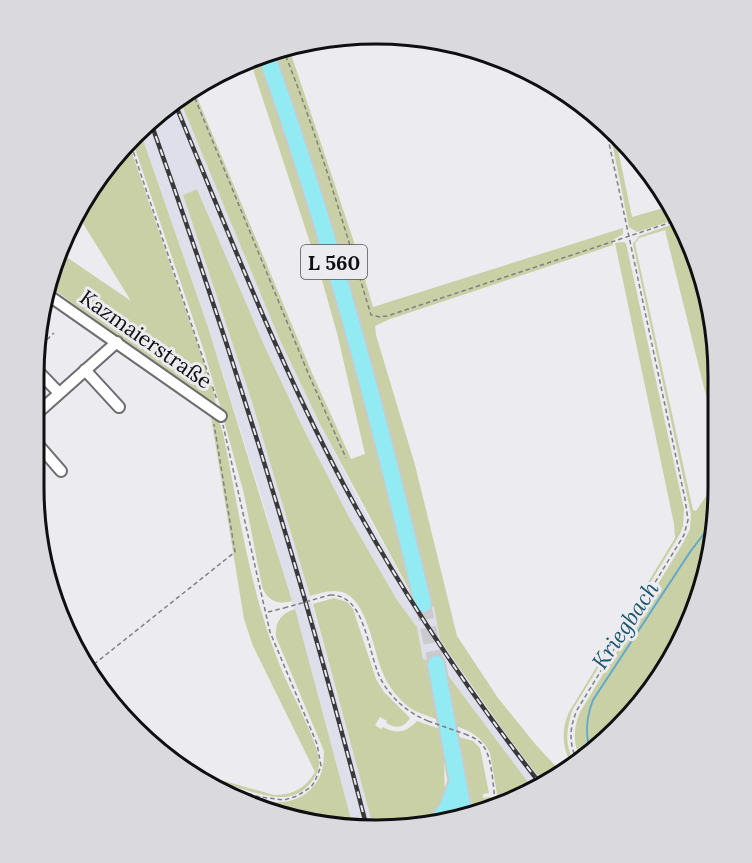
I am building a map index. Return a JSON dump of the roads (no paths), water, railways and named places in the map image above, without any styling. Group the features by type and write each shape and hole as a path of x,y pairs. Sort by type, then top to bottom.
{"main road":[{"name":"L 560","path":"269,61 344,295 393,476 423,604"},
{"path":"436,664 463,808"},
{"path":"445,812 458,782"}],"street":[{"name":"Kazmaierstraße","path":"53,298 218,414"},
{"path":"44,407 117,342"},
{"path":"85,370 119,407"},
{"path":"44,377 59,393"},
{"path":"44,451 62,471"}],"waterway":[{"name":"Kriegbach","path":"588,743 587,726 593,700 706,531"}],"tunnel":[{"path":"423,604 436,664"}],"railway":[{"path":"177,110 238,257 306,411 331,461 400,583 492,720 536,778"},
{"path":"153,129 240,385 294,561 365,819"}]}
